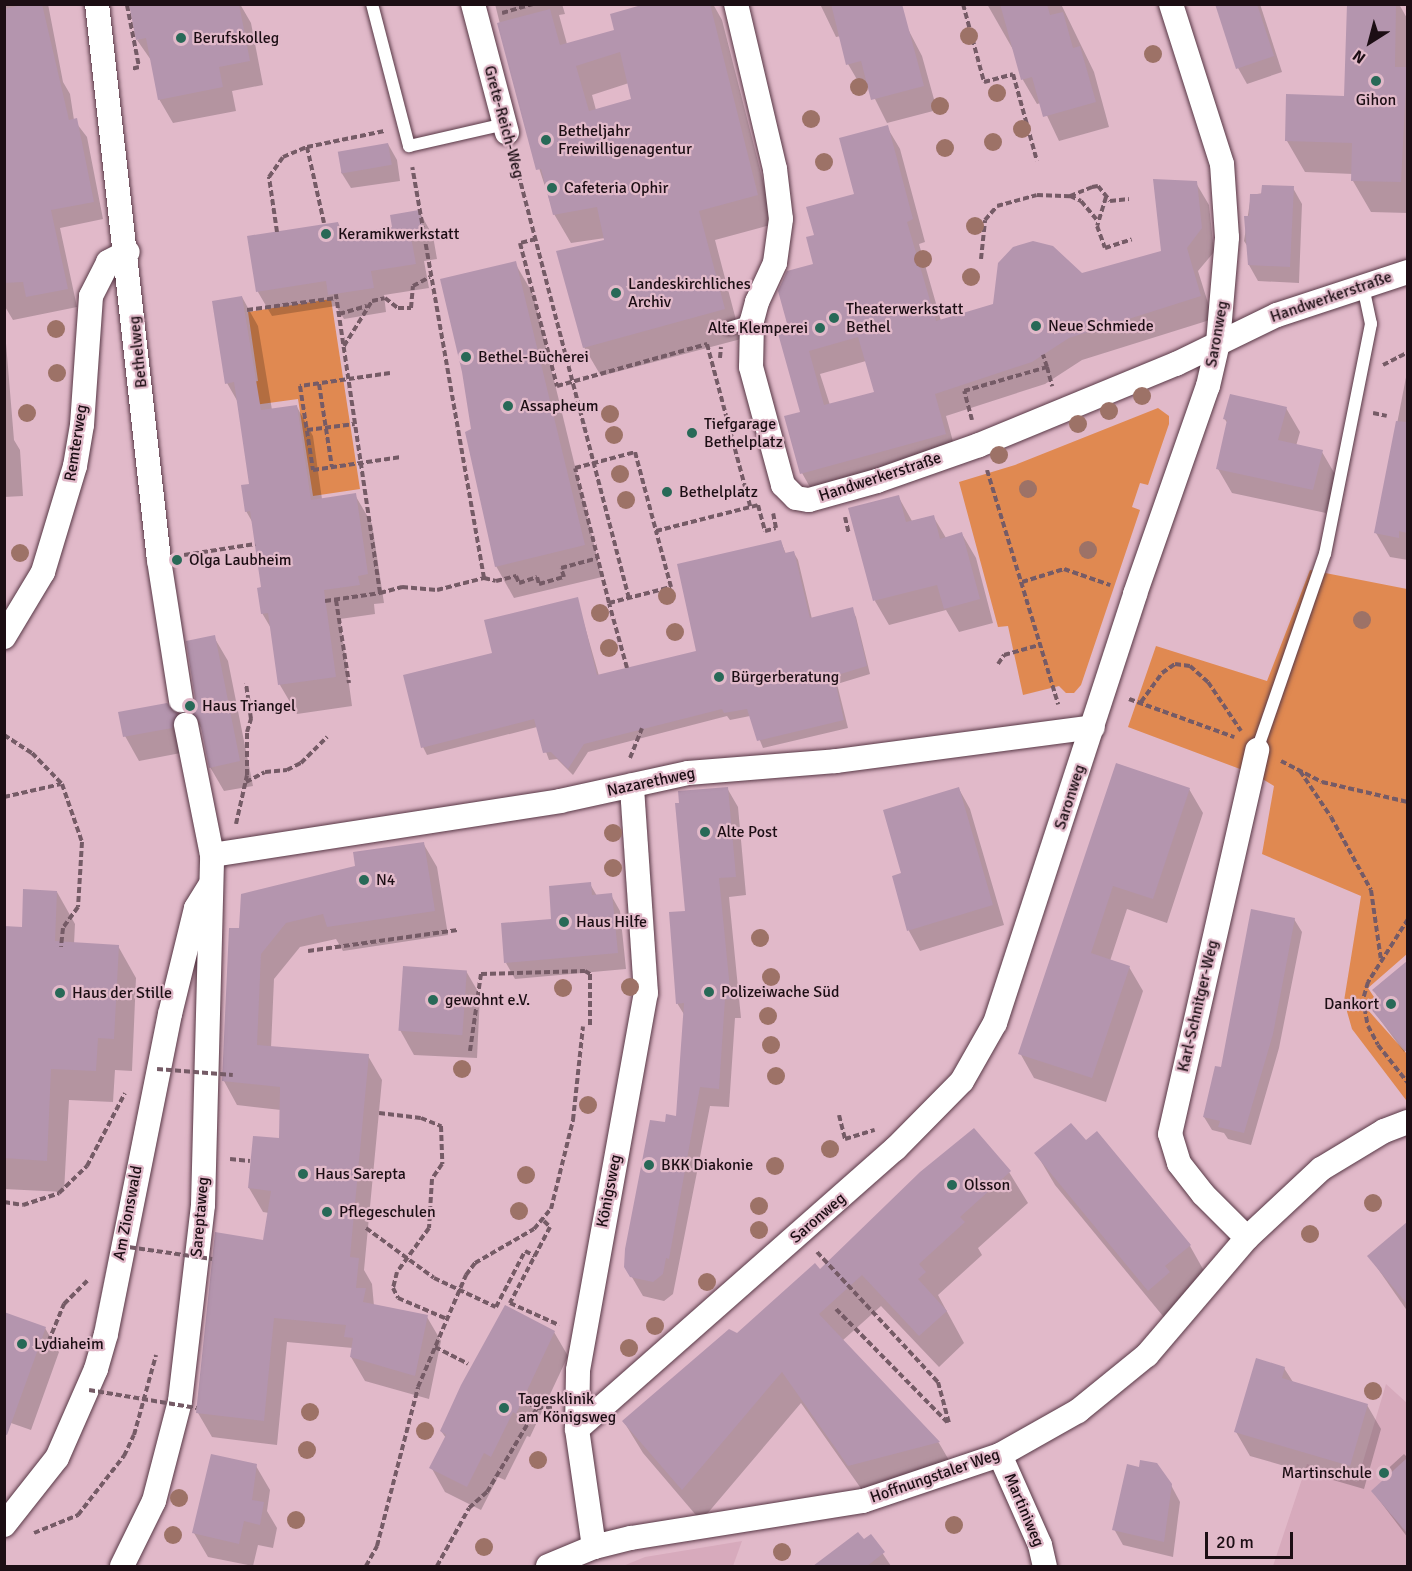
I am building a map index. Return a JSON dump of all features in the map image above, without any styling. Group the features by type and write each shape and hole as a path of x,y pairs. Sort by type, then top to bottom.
{"street":[{"name":"Bethelweg","path":"97,4 128,252 159,560 182,700"},
{"name":"Grete-Reich-Weg","path":"473,4 506,128"},
{"name":"Handwerkerstraße","path":"736,4 776,169 781,219 775,263 741,324 783,485 791,496 809,500 979,445 1142,379 1277,315 1407,272"},
{"name":"Saronweg","path":"576,1419 800,1234 903,1141 973,1066 1005,996 1208,386 1218,343 1227,237 1222,164 1197,75 1171,4"},
{"name":"Remterweg","path":"4,637 43,572 72,476 82,425 91,296 108,262 128,252"},
{"path":"186,725 218,854"},
{"name":"Nazarethweg","path":"218,854 560,801 688,772 836,761 1093,727"},
{"name":"Karl-Schnitger-Weg","path":"1247,1238 1203,1194 1179,1163 1170,1134 1257,750"},
{"name":"Königsweg","path":"594,1547 576,1419 584,1325 646,993 632,785"},
{"name":"Sareptaweg","path":"122,1566 154,1501 180,1401 203,1205 212,884 218,854"},
{"name":"Am Zionswald","path":"4,1525 57,1458 89,1390 106,1334 117,1250 196,908 202,894 212,884"},
{"name":"Hoffnungstaler Weg","path":"594,1547 863,1501 1000,1455 1078,1411 1147,1355 1247,1238 1321,1169 1384,1131 1407,1122"},
{"name":"Martiniweg","path":"1000,1455 1040,1545 1045,1566"},
{"path":"548,1566 594,1547"}],"lane":[{"path":"372,4 409,146 506,128"},
{"path":"1257,750 1322,566 1371,324 1363,285"}],"path":[{"path":"515,10 534,4"},
{"path":"963,4 984,82 1013,74 1038,162"},
{"path":"277,231 269,177 284,157 307,147 403,127"},
{"name":"Grete-Reich-Weg","path":"506,128 575,381 629,598"},
{"path":"409,146 484,578"},
{"path":"307,147 324,224"},
{"path":"1070,196 1083,188 1098,186 1106,197 1118,202 1130,199"},
{"path":"981,259 985,220 997,206 1037,195 1070,196 1081,201 1097,221 1105,248 1132,239"},
{"path":"1097,221 1106,197"},
{"path":"536,238 520,243 557,386 707,344 750,506"},
{"path":"339,314 368,306 385,298 398,308 411,308 416,283 430,277"},
{"path":"247,310 336,296 380,593"},
{"path":"344,346 368,306"},
{"path":"1043,355 1047,367 964,391 1066,731"},
{"path":"390,373 349,381 300,386 313,470 361,465 401,457"},
{"path":"319,384 332,467"},
{"path":"1377,414 1387,416"},
{"path":"729,425 738,423"},
{"path":"306,430 355,424"},
{"path":"609,603 671,587 635,452 575,468 609,603 627,668"},
{"path":"656,531 758,505 765,531 776,528 772,514"},
{"path":"159,560 255,544"},
{"path":"325,601 380,593 402,587 437,590 484,578 496,581 516,576 519,583 537,577 539,584 564,577 561,568 598,558"},
{"path":"1022,582 1064,569 1112,586"},
{"path":"336,600 349,683"},
{"path":"998,664 1004,655 1040,645"},
{"path":"1141,702 1162,673 1175,664 1190,666 1208,682 1257,750"},
{"path":"218,854 239,815 245,783 247,732 251,719 246,683"},
{"path":"1104,693 1141,702 1226,733 1322,782 1407,802"},
{"path":"4,735 32,753 62,784 82,842 78,907 63,927 61,947"},
{"path":"245,783 265,772 287,770 301,763 327,737"},
{"path":"1299,770 1331,817 1371,890 1381,960"},
{"path":"4,797 62,784"},
{"path":"1407,919 1368,982 1365,1012 1378,1045 1407,1083"},
{"path":"308,951 458,930"},
{"path":"470,1051 482,974 585,971 590,974 590,1026"},
{"path":"366,1566 377,1546 418,1387 458,1290 475,1263 543,1221 551,1209 573,1120 583,1027"},
{"path":"158,1069 233,1075"},
{"path":"4,1202 23,1205 59,1193 87,1166 128,1087"},
{"path":"379,1113 421,1118 441,1126 442,1164 432,1179 429,1228 406,1258 394,1280 395,1294 447,1319"},
{"path":"839,1115 845,1139 874,1129"},
{"path":"543,1221 550,1227 510,1304 554,1326 584,1325"},
{"path":"366,1228 406,1258 458,1290 496,1307 525,1251 535,1256"},
{"path":"800,1234 939,1382 949,1423 836,1309"},
{"path":"178,1265 183,1243"},
{"path":"117,1250 212,1258"},
{"path":"45,1350 64,1304 97,1271"},
{"path":"27,1535 78,1515 124,1456 134,1435 159,1343"},
{"path":"435,1347 468,1364"},
{"path":"89,1390 197,1408"},
{"path":"523,1400 537,1408 576,1419"},
{"path":"437,1566 469,1508 487,1492 537,1408"}],"shaded area":[{"path":"331,299 360,489 313,496 298,399 240,407 237,385 258,381 248,312"},
{"path":"1158,408 1169,416 1169,424 1148,485 1140,483 1132,507 1140,510 1081,685 1074,693 1066,693 1059,686 1023,695 1008,626 998,627 959,482 1015,465"},
{"path":"1310,570 1407,589 1407,954 1368,988 1376,1000 1368,1010 1407,1054 1406,1100 1352,1029 1344,1001 1361,896 1262,854 1274,786 1256,775 1128,727 1156,646 1267,681"},
{"name":"Martinschule","path":"1386,1384 1407,1403 1407,1566 1273,1566 1307,1464 1357,1482"},
{"path":"742,1541 733,1566 623,1566 645,1557"}],"building":[{"path":"26,4 42,4 69,120 77,118 94,202 51,210 68,289 26,297 23,282 4,283 4,9"},
{"path":"129,4 239,4 250,61 219,67 223,87 158,100 146,38 136,40"},
{"path":"645,4 710,4 758,195 699,211 725,309 583,348 556,251 604,240 597,207 553,215 541,169 536,170 497,23 550,9 560,45 614,30 610,14","holes":["620,52 631,99 589,111 576,66"]},
{"path":"831,4 902,4 924,86 871,100 861,61 846,65"},
{"path":"1000,4 1047,4 1050,15 1063,12 1073,48 1080,46 1096,102 1043,117 1032,77 1021,80"},
{"path":"1215,4 1257,4 1274,56 1236,69"},
{"name":"Gihon","path":"1347,4 1396,4 1395,67 1407,67 1401,182 1351,181 1352,143 1285,141 1286,94 1344,96"},
{"path":"888,125 913,219 907,222 936,321 993,304 998,263 1013,247 1033,241 1053,246 1082,273 1161,251 1153,179 1197,181 1202,228 1187,248 1201,296 1069,338 1032,362 935,394 946,434 800,474 784,416 800,412 777,330 788,327 778,291 787,271 813,264 806,237 814,235 806,207 854,194 839,138","holes":["858,337 874,392 824,405 809,351"]},
{"path":"388,143 392,165 342,174 338,152"},
{"path":"1262,185 1294,186 1290,267 1248,265 1244,216 1249,216 1250,194 1261,194"},
{"path":"419,210 424,235 411,237 416,264 371,271 374,288 328,295 326,281 256,292 247,236 338,222 341,235 392,227 390,215"},
{"name":"Assapheum","path":"516,261 585,545 495,567 465,432 471,429 462,372 440,279"},
{"path":"242,296 261,410 297,405 311,500 356,493 368,574 358,576 360,585 324,590 336,677 278,685 268,613 261,614 257,588 261,587 250,511 245,512 241,485 249,484 234,382 225,384 212,301"},
{"path":"1230,394 1287,407 1278,440 1323,450 1313,490 1216,469 1227,420 1223,419"},
{"path":"1396,421 1407,422 1407,533 1399,531 1399,538 1374,533"},
{"path":"899,495 906,522 934,515 940,539 962,532 980,599 944,609 937,585 873,601 848,508"},
{"path":"781,540 785,553 794,551 810,618 853,607 867,666 834,676 844,720 757,741 747,709 724,713 722,709 584,744 568,769 551,752 543,753 534,719 421,748 403,675 492,653 484,620 578,597 597,675 696,651 677,564"},
{"name":"Haus Triangel","path":"215,635 240,761 209,768 200,722 189,711 195,698 186,641"},
{"path":"167,703 178,714 172,728 123,737 118,712"},
{"path":"1116,763 1190,788 1153,899 1113,886 1091,953 1130,966 1092,1078 1018,1054"},
{"path":"728,787 736,877 719,878 731,999 725,999 719,1089 700,1087 669,1259 666,1258 663,1274 653,1282 630,1277 624,1267 625,1249 650,1120 665,1122 666,1114 676,1116 684,1003 676,1004 669,912 685,911 675,803 679,803 678,791"},
{"path":"959,787 993,905 907,931 892,876 901,873 883,810"},
{"name":"Haus Sarepta","path":"424,842 435,911 327,927 323,914 286,923 261,954 257,1045 369,1054 350,1257 359,1258 356,1288 366,1288 363,1302 428,1315 415,1376 350,1357 353,1338 344,1337 346,1325 274,1318 264,1421 196,1413 215,1232 263,1240 271,1191 248,1188 253,1136 279,1138 280,1087 222,1081 229,928 239,928 241,894 355,866 353,852"},
{"name":"Haus Hilfe","path":"591,882 592,895 612,893 618,953 504,963 501,923 551,919 549,886"},
{"name":"Haus der Stille","path":"23,889 57,891 55,941 119,945 114,1039 98,1038 96,1071 51,1069 47,1161 4,1158 4,926 22,927"},
{"path":"1251,909 1295,918 1273,1034 1244,1133 1218,1127 1220,1121 1203,1117 1215,1066 1221,1067"},
{"name":"Dankort","path":"1407,961 1407,1052 1370,1008 1381,999 1372,990"},
{"name":"gewohnt e.V.","path":"403,966 467,970 462,1035 398,1031"},
{"path":"1071,1123 1086,1140 1097,1131 1191,1245 1165,1266 1170,1272 1148,1291 1034,1153"},
{"path":"974,1128 1011,1171 960,1217 965,1222 919,1264 926,1272 918,1279 947,1311 919,1336 862,1275 819,1314 940,1442 848,1466 782,1372 682,1490 622,1421 729,1329 737,1333 815,1263 820,1269 920,1172"},
{"path":"1407,1222 1407,1304 1367,1256"},
{"path":"505,1305 555,1331 516,1414 513,1412 491,1457 484,1453 467,1487 429,1468 446,1435 440,1431 461,1385"},
{"name":"Lydiaheim","path":"4,1312 46,1327 7,1435 4,1434"},
{"path":"1256,1358 1285,1367 1282,1378 1368,1404 1350,1466 1234,1432"},
{"path":"211,1454 257,1464 252,1500 264,1502 260,1525 244,1521 239,1544 192,1533"},
{"path":"1407,1458 1407,1533 1371,1491"},
{"path":"1140,1460 1157,1463 1172,1484 1164,1542 1112,1530 1127,1464 1139,1467"},
{"path":"858,1532 864,1539 871,1534 885,1552 867,1566 813,1566"}],"place":[{"name":"Berufskolleg","path":"181,38"},
{"name":"Gihon","path":"1376,81"},
{"name":"Betheljahr Freiwilligenagentur","path":"546,140"},
{"name":"Cafeteria Ophir","path":"552,188"},
{"name":"Keramikwerkstatt","path":"326,234"},
{"name":"Landeskirchliches Archiv","path":"616,293"},
{"name":"Theaterwerkstatt Bethel","path":"834,318"},
{"name":"Neue Schmiede","path":"1036,326"},
{"name":"Alte Klemperei","path":"820,328"},
{"name":"Bethel-Bücherei","path":"466,357"},
{"name":"Assapheum","path":"508,406"},
{"name":"Tiefgarage Bethelplatz","path":"692,433"},
{"name":"Bethelplatz","path":"667,492"},
{"name":"Olga Laubheim","path":"177,560"},
{"name":"Bürgerberatung","path":"719,677"},
{"name":"Haus Triangel","path":"190,706"},
{"name":"Alte Post","path":"705,832"},
{"name":"N4","path":"364,880"},
{"name":"Haus Hilfe","path":"564,922"},
{"name":"Polizeiwache Süd","path":"709,992"},
{"name":"Haus der Stille","path":"60,993"},
{"name":"gewohnt e.V.","path":"433,1000"},
{"name":"Dankort","path":"1391,1004"},
{"name":"BKK Diakonie","path":"649,1165"},
{"name":"Haus Sarepta","path":"303,1174"},
{"name":"Olsson","path":"952,1185"},
{"name":"Pflegeschulen","path":"327,1212"},
{"name":"Lydiaheim","path":"22,1344"},
{"name":"Tagesklinik am Königsweg","path":"504,1408"},
{"name":"Martinschule","path":"1384,1473"}]}
